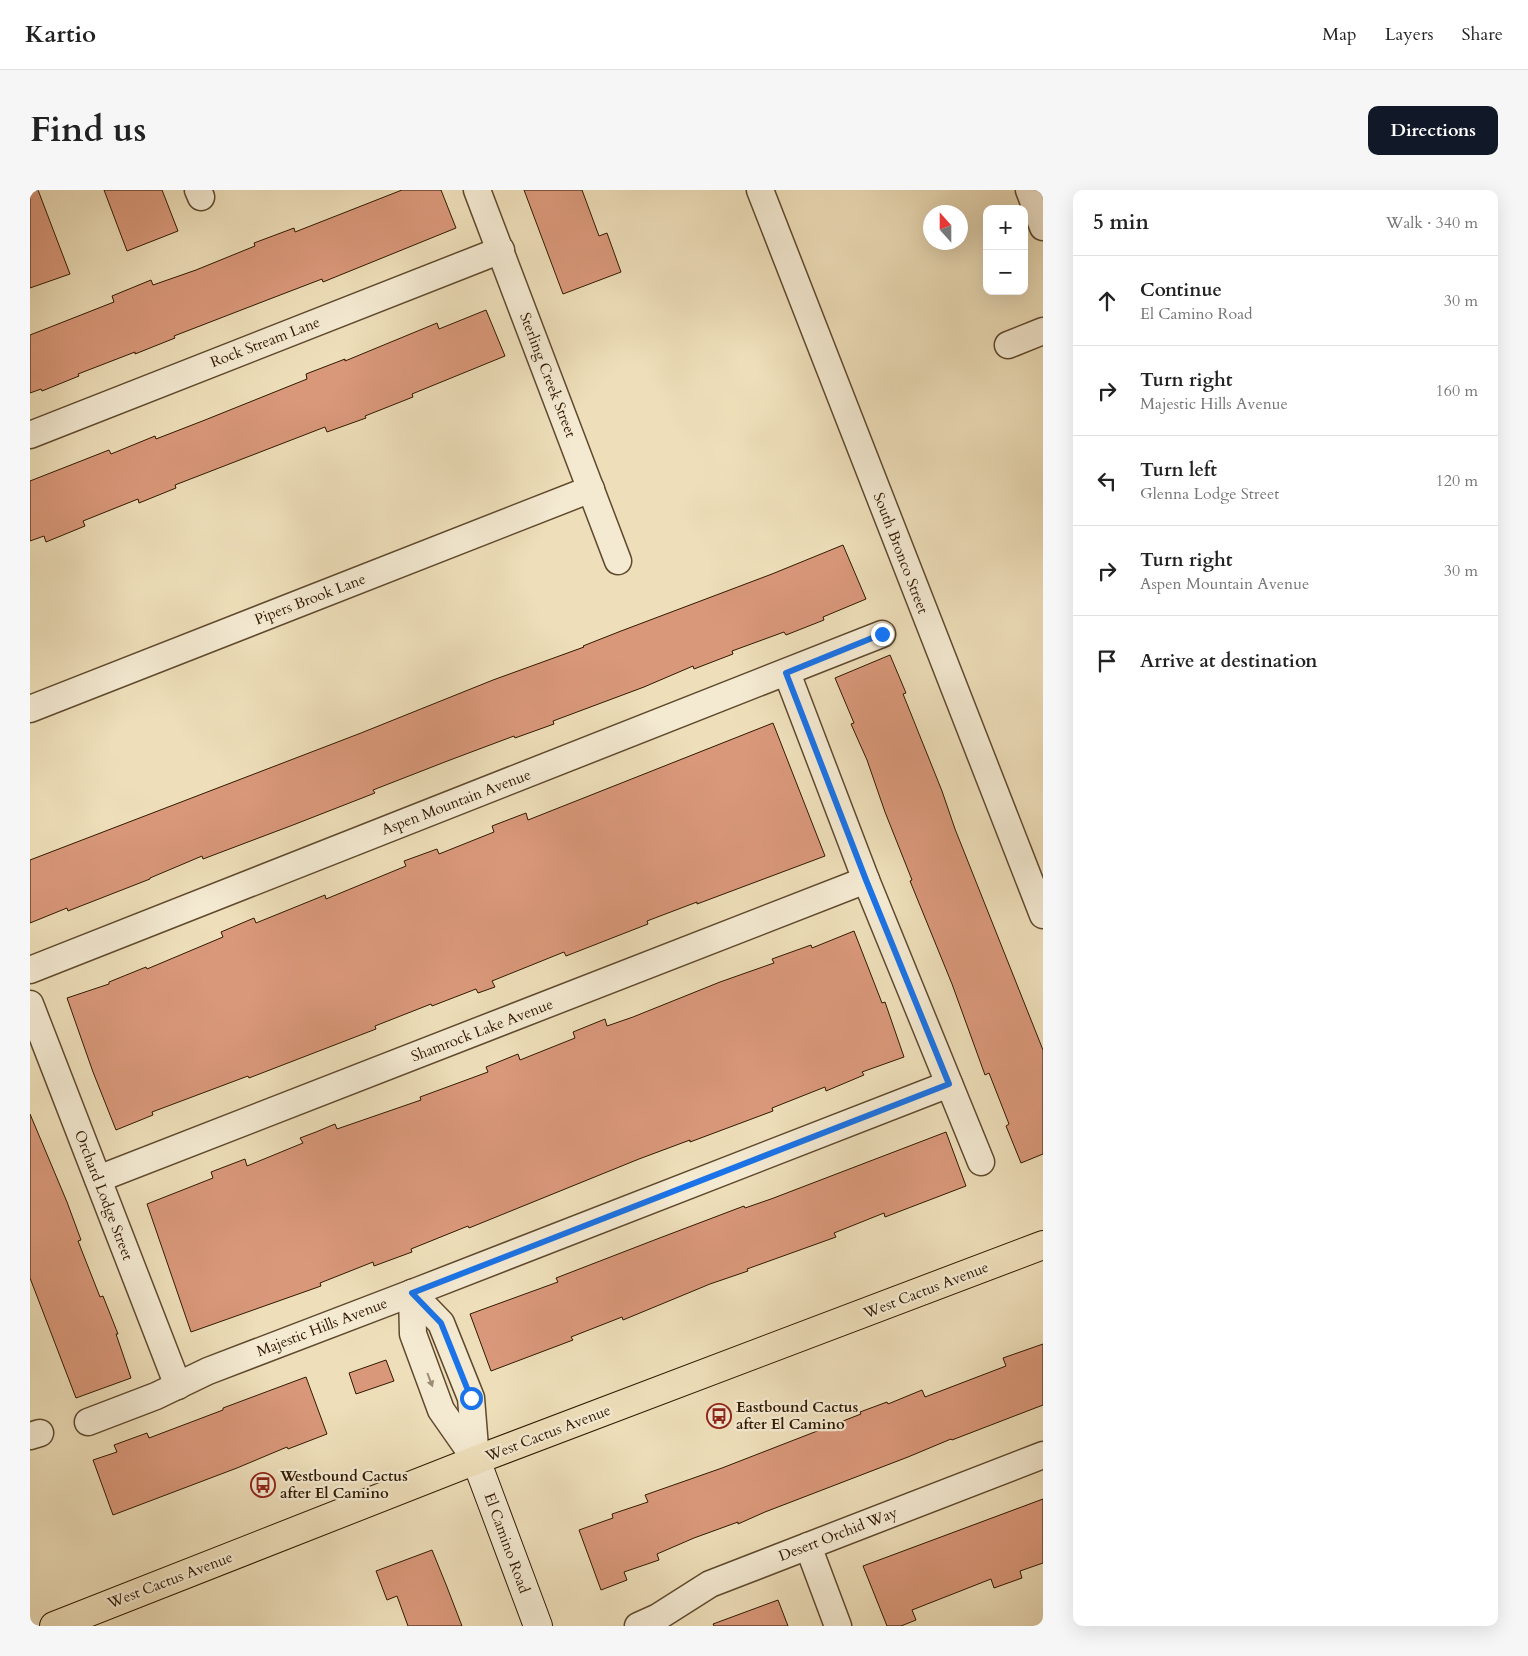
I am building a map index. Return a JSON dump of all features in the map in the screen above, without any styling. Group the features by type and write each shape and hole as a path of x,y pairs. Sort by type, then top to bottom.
{"main road":[{"name":"West Cactus Avenue","path":"54,1626 476,1460 1043,1246"}],"street":[{"name":"Sterling Creek Street","path":"477,190 618,561"},
{"name":"South Bronco Street","path":"760,190 1043,915"},
{"path":"1029,190 1043,227"},
{"name":"Rock Stream Lane","path":"30,435 501,250"},
{"path":"1008,345 1043,331"},
{"name":"Pipers Brook Lane","path":"30,709 591,489"},
{"name":"Aspen Mountain Avenue","path":"30,970 882,634"},
{"path":"786,673 866,880 981,1162"},
{"name":"Shamrock Lake Avenue","path":"98,1179 866,880"},
{"name":"Orchard Lodge Street","path":"30,1004 178,1386"},
{"name":"Majestic Hills Avenue","path":"88,1422 178,1386 208,1371 949,1084"},
{"name":"El Camino Road","path":"412,1293 413,1334 441,1410 476,1460 538,1626"},
{"name":"Desert Orchid Way","path":"638,1626 658,1617 710,1584 1043,1455"},
{"path":"808,1546 838,1626"}],"building":[{"path":"30,190 38,190 70,274 30,288"},
{"path":"104,190 162,190 178,231 127,251"},
{"path":"402,190 441,190 456,228 323,282 322,279 174,336 175,338 78,374 79,376 42,391 41,389 30,393 30,335 114,302 112,296 151,280 153,285 196,270 255,246 254,243 294,228 295,232"},
{"path":"524,190 582,190 599,236 607,233 621,272 563,294"},
{"path":"486,310 505,356 412,394 413,397 365,416 366,418 327,432 325,427 175,485 176,488 139,503 138,499 83,521 85,526 46,542 44,536 30,541 30,481 109,450 111,454 155,436 156,439 205,420 307,379 306,374 345,359 345,361 437,323 439,329"},
{"path":"843,545 866,599 823,617 824,620 786,635 784,632 732,651 733,654 694,669 693,666 644,687 553,721 554,724 515,738 514,736 450,760 373,790 375,793 293,825 203,859 202,856 150,879 68,911 67,908 30,923 30,860 361,733 493,680 584,647"},
{"path":"890,655 906,693 903,694 942,791 955,829 1043,1050 1043,1154 1021,1163 1006,1126 1009,1124 989,1073 985,1075 952,984 910,881 912,880 867,760 851,724 854,723 835,678"},
{"path":"773,723 825,856 647,921 648,924 566,956 564,952 492,981 495,987 478,993 476,989 432,1006 431,1004 375,1026 376,1029 249,1078 248,1076 152,1112 153,1115 116,1130 67,998 109,984 109,982 146,967 147,969 223,937 221,932 254,918 256,923 325,895 326,899 406,866 404,861 437,849 439,854 494,832 492,826 526,813 528,820"},
{"path":"854,931 882,1003 885,1002 904,1057 862,1072 864,1075 826,1091 825,1087 772,1108 773,1111 639,1159 469,1228 468,1226 411,1249 412,1252 374,1266 373,1262 320,1283 321,1286 191,1332 147,1204 213,1178 211,1172 245,1159 247,1166 303,1143 300,1138 335,1124 337,1129 421,1100 420,1097 488,1072 486,1067 518,1054 520,1060 575,1038 573,1032 605,1019 607,1026 633,1017 720,982 774,963 772,959 811,945 812,948"},
{"path":"30,1114 67,1202 81,1240 78,1241 100,1297 103,1296 118,1334 116,1334 131,1378 76,1398 30,1278"},
{"path":"946,1132 966,1186 885,1217 884,1213 834,1233 836,1237 747,1269 748,1271 710,1284 623,1320 622,1317 571,1337 573,1340 491,1371 470,1314 558,1282 556,1278 657,1239 744,1206 745,1208 771,1199"},
{"path":"1043,1344 1043,1405 951,1439 738,1524 738,1522 694,1538 657,1554 659,1560 624,1572 627,1580 601,1590 579,1530 613,1518 612,1514 648,1502 645,1495 722,1468 887,1402 888,1404 922,1390 925,1397 1006,1366 1003,1358"},
{"path":"386,1360 394,1381 356,1394 349,1373"},
{"path":"306,1377 327,1434 288,1449 287,1447 113,1515 93,1460 117,1452 114,1445 147,1433 149,1438"},
{"path":"1043,1499 1043,1563 1020,1571 1022,1578 994,1588 991,1579 912,1610 916,1620 901,1626 887,1626 863,1566"},
{"path":"432,1550 462,1626 408,1626 397,1596 387,1600 376,1571"},
{"path":"778,1600 788,1626 714,1626 713,1624"}],"place":[{"name":"Eastbound Cactus after El Camino","path":"719,1416"},
{"name":"Westbound Cactus after El Camino","path":"263,1485"}],"route":[{"path":"471,1398 441,1323 412,1293 949,1084 866,880 786,673 882,634"}]}
